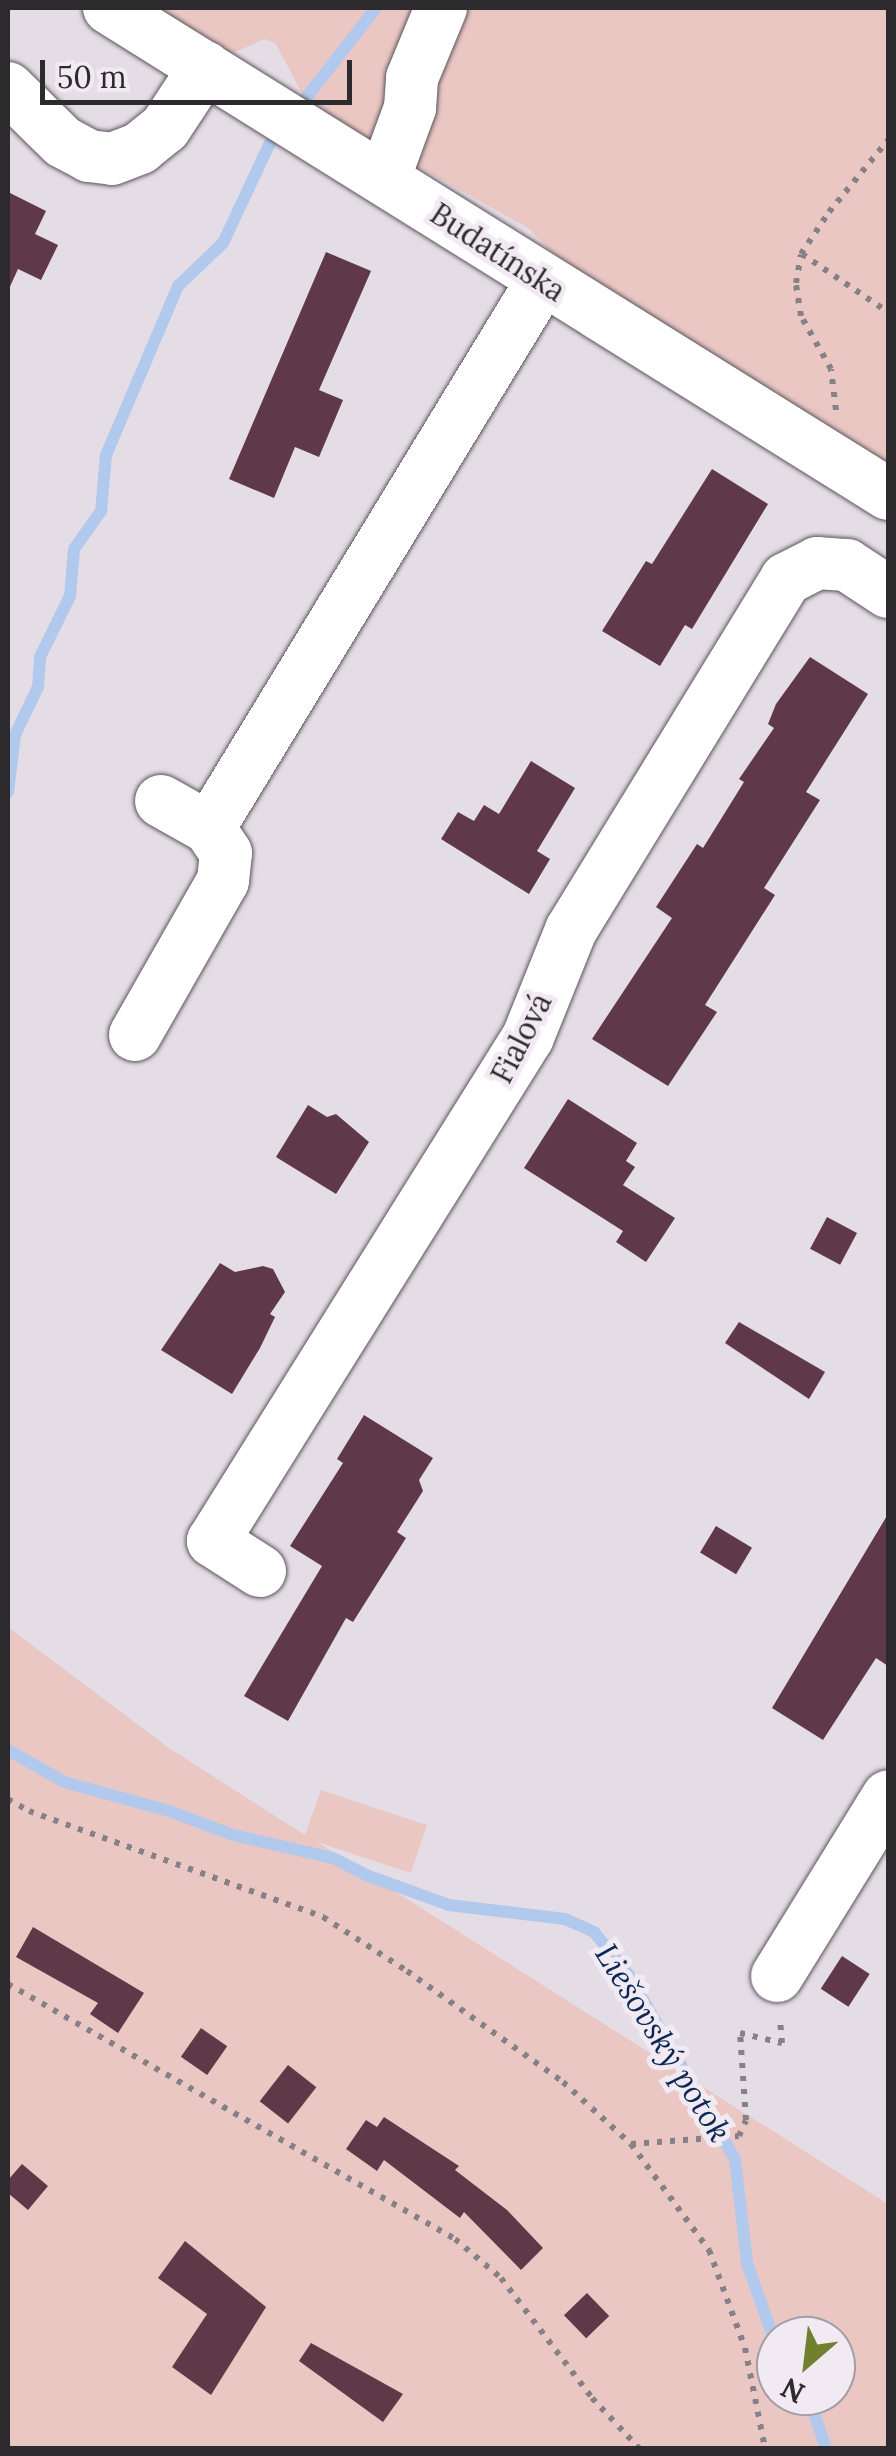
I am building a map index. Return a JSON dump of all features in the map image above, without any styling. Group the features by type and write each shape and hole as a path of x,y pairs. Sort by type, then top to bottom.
{"street":[{"name":"Budatínska","path":"109,8 888,494"},
{"path":"384,179 410,108 412,78 441,8"},
{"path":"8,88 63,142 89,156 112,159 140,148 165,128 205,67"},
{"path":"209,828 542,281"},
{"name":"Fialová","path":"260,1571 213,1542 528,1037 571,930 786,579 817,563 847,566 888,592"},
{"path":"135,1035 223,881 226,853 209,828 160,801"},
{"path":"777,1976 888,1796"}],"path":[{"path":"824,454 838,404 831,369 801,316 796,283 801,254 829,212 888,140"},
{"path":"801,254 888,312"},
{"path":"8,1798 29,1811 323,1917 562,2082 631,2144 709,2250 746,2348 765,2448"},
{"path":"631,2144 739,2136 746,2120 740,2033 782,2043 777,1976"},
{"path":"8,1984 454,2238 501,2278 592,2398 638,2448"}],"shaded area":[{"path":"135,8 888,8 888,517 695,396 528,228 308,105 276,44 265,39 226,56"},
{"path":"8,1627 169,1748 305,1835 321,1790 427,1825 411,1873 317,1842 888,2204 888,2448 8,2448"}],"building":[{"path":"8,192 46,211 35,234 58,245 41,280 18,269 8,291"},
{"path":"326,252 371,271 319,390 343,400 319,457 295,447 274,498 229,479"},
{"path":"712,469 768,504 692,629 685,625 660,666 602,631 646,561 652,564"},
{"path":"810,657 868,694 806,792 820,800 764,888 775,895 705,1005 717,1012 668,1086 592,1039 672,918 656,907 697,844 703,848 744,782 739,779 774,728 768,724 776,704"},
{"path":"531,761 575,788 537,851 550,859 529,894 441,839 458,812 474,821 484,805 499,814"},
{"path":"568,1099 637,1143 626,1161 635,1167 623,1185 675,1218 646,1262 616,1242 623,1231 524,1168"},
{"path":"308,1105 327,1117 336,1114 369,1142 336,1194 276,1157"},
{"path":"827,1217 857,1233 840,1265 810,1249"},
{"path":"220,1263 235,1272 263,1266 273,1269 285,1292 270,1314 275,1317 260,1348 232,1394 161,1350"},
{"path":"739,1322 825,1372 809,1399 725,1343"},
{"path":"364,1415 433,1458 419,1480 423,1491 397,1532 406,1538 353,1622 346,1618 288,1721 244,1696 322,1566 290,1546 343,1463 337,1459"},
{"path":"888,1514 888,1666 876,1658 823,1740 772,1708"},
{"path":"716,1526 752,1548 736,1574 700,1553"},
{"path":"33,1927 144,1993 118,2033 90,2014 98,2003 16,1957"},
{"path":"842,1956 870,1974 848,2007 821,1989"},
{"path":"201,2028 227,2046 207,2075 181,2057"},
{"path":"288,2065 316,2087 288,2123 260,2101"},
{"path":"384,2117 459,2166 455,2170 507,2210 543,2248 521,2270 464,2212 460,2218 384,2160 377,2171 346,2149 366,2120 377,2127"},
{"path":"22,2164 48,2186 28,2210 8,2193 8,2180"},
{"path":"185,2241 266,2307 211,2395 172,2367 207,2314 158,2278"},
{"path":"587,2293 609,2316 586,2338 564,2315"},
{"path":"311,2343 403,2394 383,2422 299,2361"}],"waterway":[{"path":"295,112 376,8"},
{"path":"8,792 15,735 38,687 40,657 70,596 74,549 101,511 106,455 178,286 223,243 269,145 283,128"},
{"name":"Liešovský potok","path":"8,1750 64,1782 169,1811 233,1835 333,1858 366,1875 449,1905 565,1919 594,1932 629,1975 735,2159 747,2263 766,2316"},
{"name":"Liešovský potok","path":"815,2416 826,2448"}]}
